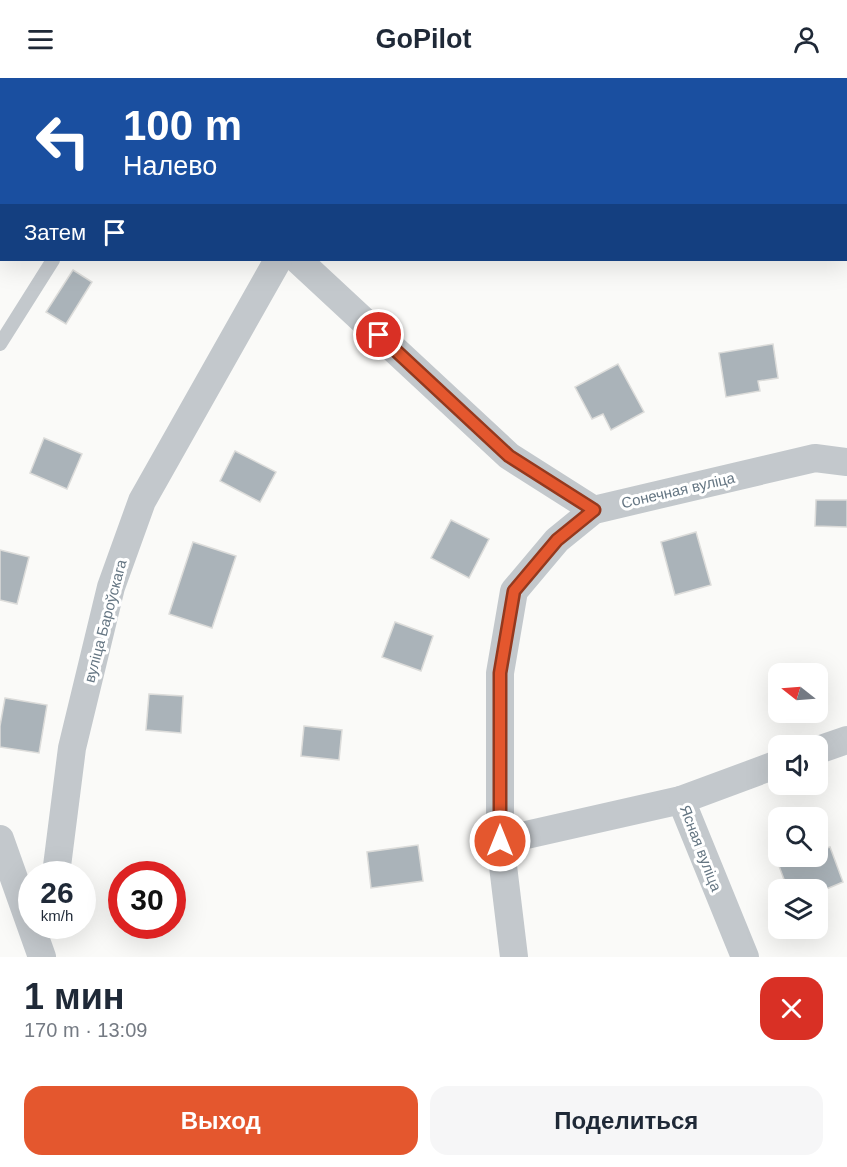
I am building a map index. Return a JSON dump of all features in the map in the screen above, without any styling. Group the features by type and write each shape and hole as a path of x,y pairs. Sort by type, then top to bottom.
{"street":[{"name":"вуліца Бароўскага","path":"58,861 72,748 111,587 122,555 142,501 277,261"},
{"path":"299,261 509,456 594,510"},
{"name":"Сонечная вуліца","path":"514,957 500,841 500,673 514,591 557,540 594,510 816,458 847,462"},
{"path":"828,747 847,740"},
{"name":"Ясная вуліца","path":"745,957 681,800 768,769"},
{"path":"500,841 681,800"},
{"path":"0,840 42,957"},
{"path":"51,957 52,939"}],"lane":[{"path":"0,344 52,261"}],"building":[{"path":"73,270 92,282 66,324 46,312"},
{"path":"773,344 778,378 758,381 760,391 726,397 719,353"},
{"path":"618,364 644,412 611,430 603,414 592,419 575,387"},
{"path":"44,438 82,454 67,489 30,473"},
{"path":"235,451 276,472 260,502 220,481"},
{"path":"816,500 847,500 847,527 815,526"},
{"path":"451,520 489,539 469,578 431,558"},
{"path":"696,532 711,585 675,595 661,542"},
{"path":"193,542 236,556 212,628 169,614"},
{"path":"0,550 29,557 17,604 0,600"},
{"path":"395,622 433,636 421,671 382,657"},
{"path":"149,694 183,696 181,733 146,730"},
{"path":"5,698 47,705 39,753 0,747 0,726"},
{"path":"304,726 342,730 339,760 301,756"},
{"path":"418,845 423,881 371,888 367,852"},
{"path":"830,847 843,882 828,888 828,879 784,879 779,867 828,867 828,848"}],"route":[{"path":"379,335 509,456 594,510 557,540 514,591 500,673 500,841"}]}
